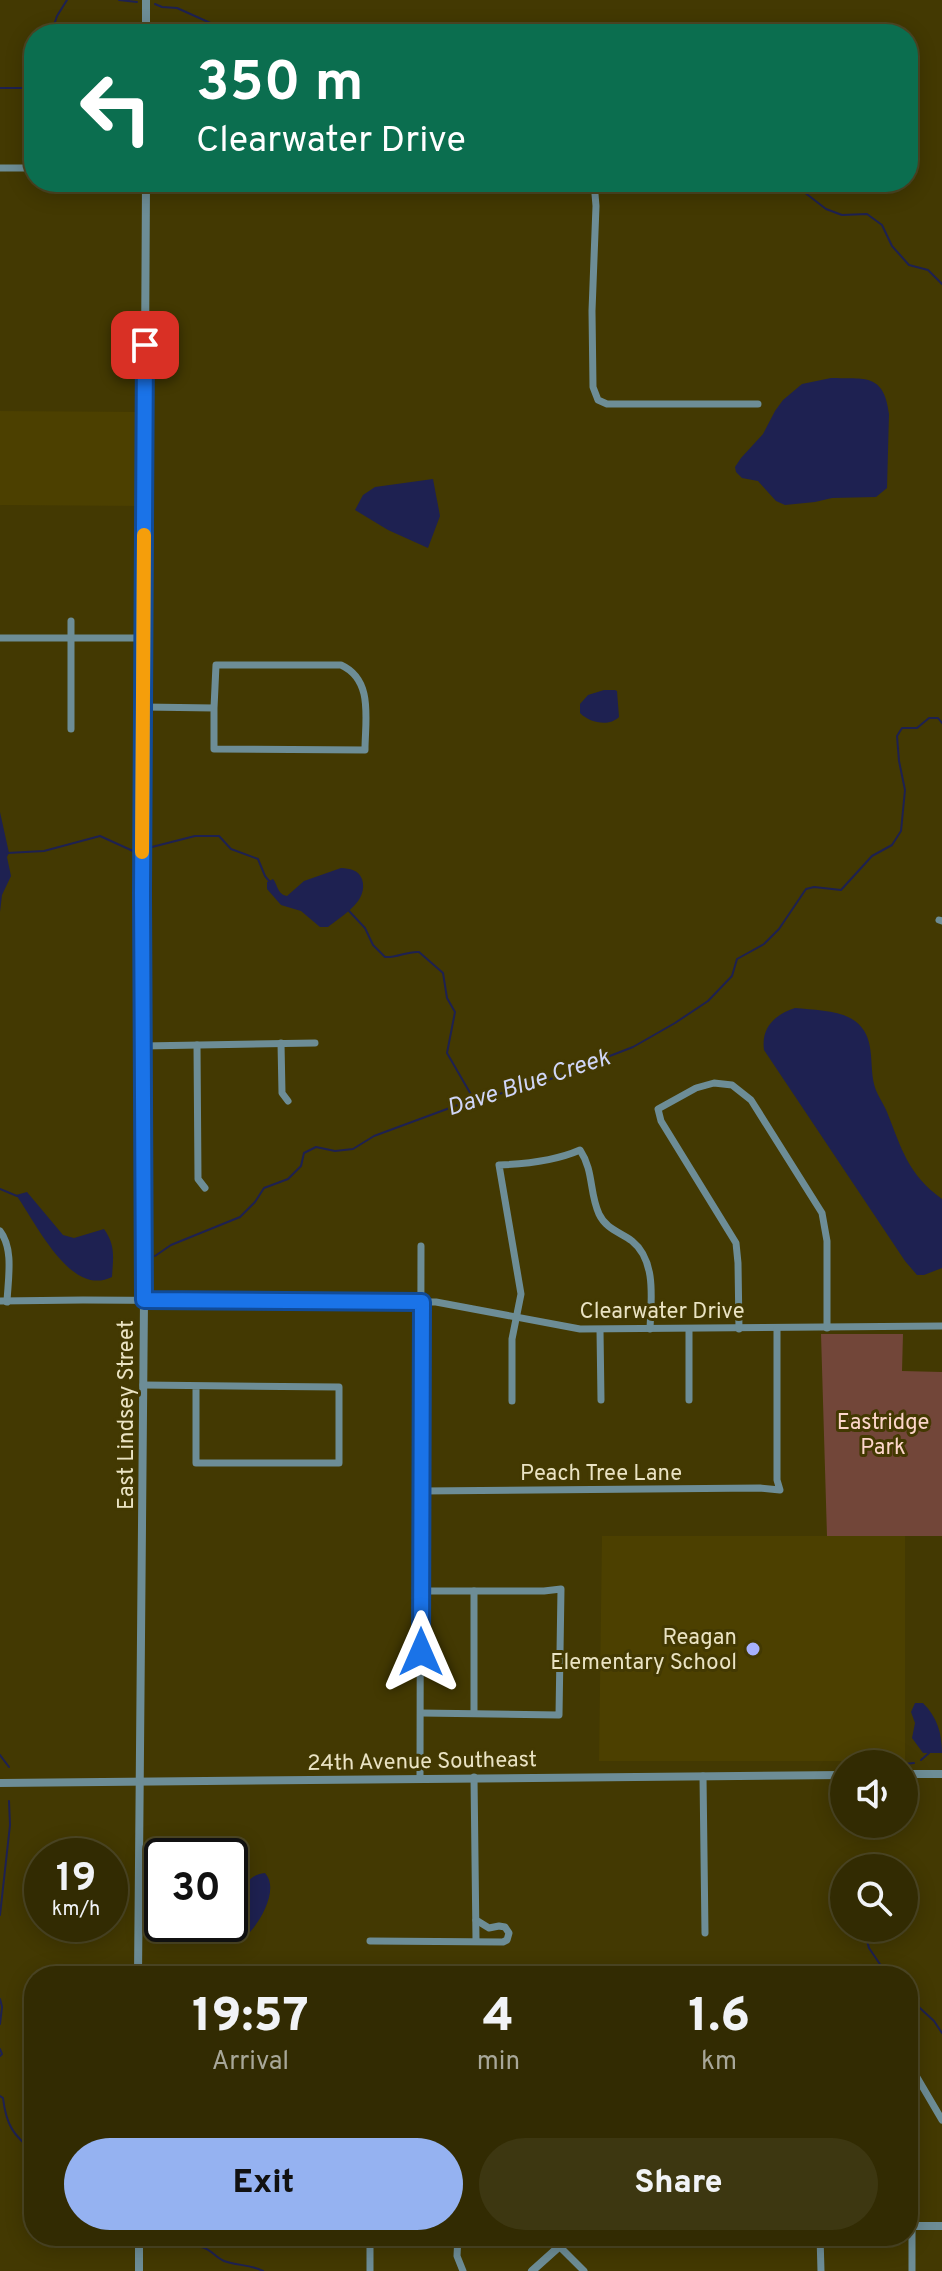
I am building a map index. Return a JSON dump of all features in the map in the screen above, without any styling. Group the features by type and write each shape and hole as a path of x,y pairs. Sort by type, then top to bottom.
{"street":[{"path":"146,0 146,24"},
{"path":"0,168 24,168"},
{"name":"East Lindsey Street","path":"138,1966 144,1300 146,192"},
{"path":"595,192 593,393 598,400 607,404 758,404"},
{"path":"71,621 71,729"},
{"path":"0,638 144,638"},
{"path":"216,665 341,665 352,670 365,693 365,750 214,749 214,708 216,665"},
{"path":"144,707 214,708"},
{"path":"281,1043 282,1093 288,1101"},
{"path":"143,1046 315,1043"},
{"path":"197,1045 198,1179 205,1188"},
{"path":"739,1329 736,1243 661,1121 658,1109 696,1088 714,1083 732,1085 751,1100 822,1213 827,1241 827,1328"},
{"path":"512,1401 512,1346 521,1294 499,1165 565,1156 580,1150 588,1163 602,1220 633,1243 648,1264 650,1329"},
{"path":"0,1231 6,1238 8,1250 4,1302"},
{"path":"420,1778 421,1246"},
{"name":"Clearwater Drive","path":"4,1302 448,1303 573,1328 600,1330 942,1326"},
{"path":"689,1329 689,1400"},
{"name":"Peach Tree Lane","path":"422,1491 780,1490 777,1480 777,1329"},
{"path":"600,1330 601,1400"},
{"path":"143,1385 339,1387 339,1463 196,1463 196,1386"},
{"path":"421,1713 559,1715 561,1589 422,1591"},
{"path":"474,1591 474,1713"},
{"path":"918,1774 942,1774"},
{"name":"24th Avenue Southeast","path":"0,1783 830,1775"},
{"path":"703,1776 705,1933"},
{"path":"474,1777 476,1940"},
{"path":"370,1941 507,1940 509,1933 503,1926 489,1928 476,1920"},
{"path":"918,2079 942,2120"},
{"path":"918,2226 942,2226"},
{"path":"139,2246 139,2271"},
{"path":"370,2246 370,2271"},
{"path":"458,2246 457,2256 463,2271"},
{"path":"532,2271 557,2246"},
{"path":"559,2246 584,2271"},
{"path":"820,2246 821,2271"},
{"path":"911,2246 912,2271"}],"shaded area":[{"path":"831,378 871,381 883,391 889,414 887,488 876,497 832,498 785,505 776,501 758,481 742,478 735,467 763,434 783,400 802,384"},
{"path":"0,411 145,412 145,506 0,505"},
{"path":"433,479 440,516 428,548 388,530 355,510 363,495 375,487"},
{"path":"604,690 617,691 619,717 610,722 600,722 580,713 580,704 588,695"},
{"path":"0,812 11,876 2,895 0,912"},
{"path":"341,868 358,873 362,879 362,894 353,907 328,927 320,927 301,911 281,905 267,889 267,882 273,879 279,891 287,896 304,881"},
{"path":"795,1008 842,1015 855,1021 866,1034 875,1087 902,1150 921,1180 942,1199 942,1268 917,1275 905,1261 764,1050 770,1023"},
{"path":"27,1192 63,1235 74,1238 104,1229 112,1247 112,1277 97,1281 82,1277 68,1267 44,1238 16,1195"},
{"name":"Reagan Elementary School","path":"602,1536 905,1536 905,1750 830,1750 830,1761 599,1761"},
{"path":"915,1703 923,1703 935,1720 940,1732 942,1753 923,1753 912,1738 915,1723 911,1712"},
{"path":"265,1873 269,1879 270,1895 250,1932 248,1881"}],"green space":[{"name":"Eastridge Park","path":"821,1334 903,1334 902,1371 942,1372 942,1536 827,1536"}],"waterway":[{"path":"54,24 67,0"},
{"path":"119,0 137,2"},
{"path":"155,4 177,8 213,24"},
{"path":"0,88 24,88"},
{"path":"804,192 826,209 842,215 867,214 882,225 892,246 909,265 928,270 942,284"},
{"name":"Dave Blue Creek","path":"155,1256 171,1245 240,1217 264,1188 288,1179 301,1166 304,1153 316,1147 335,1151 353,1149 374,1136 474,1099 527,1088 633,1047 708,1001 732,976 737,959 764,944 779,929 806,889 841,890 872,856 892,845 901,831 905,790 897,736 902,728 917,728 929,718 938,718 942,723"},
{"path":"7,853 44,851 100,836 137,850"},
{"path":"148,848 195,836 219,836 231,849 258,859 270,882"},
{"path":"349,911 385,957 419,952 443,973 447,998 455,1012 447,1053 473,1098"},
{"name":"Dave Blue Creek","path":"0,1189 17,1196"},
{"path":"921,1760 929,1753"},
{"path":"0,1755 9,1767"},
{"path":"0,1915 10,1825 9,1801"},
{"path":"867,1942 881,1966"},
{"path":"0,1999 0,2024"},
{"path":"918,2006 942,2033"},
{"path":"0,2049 0,2056"},
{"path":"0,2096 12,2129 24,2143"},
{"path":"155,2247 201,2247 224,2261 263,2271"}],"slow traffic":[{"path":"142,852 144,535"}],"place":[{"name":"Reagan Elementary School","path":"753,1649"}],"route":[{"path":"145,345 142,893 144,1300 422,1302 421,1652"}]}
